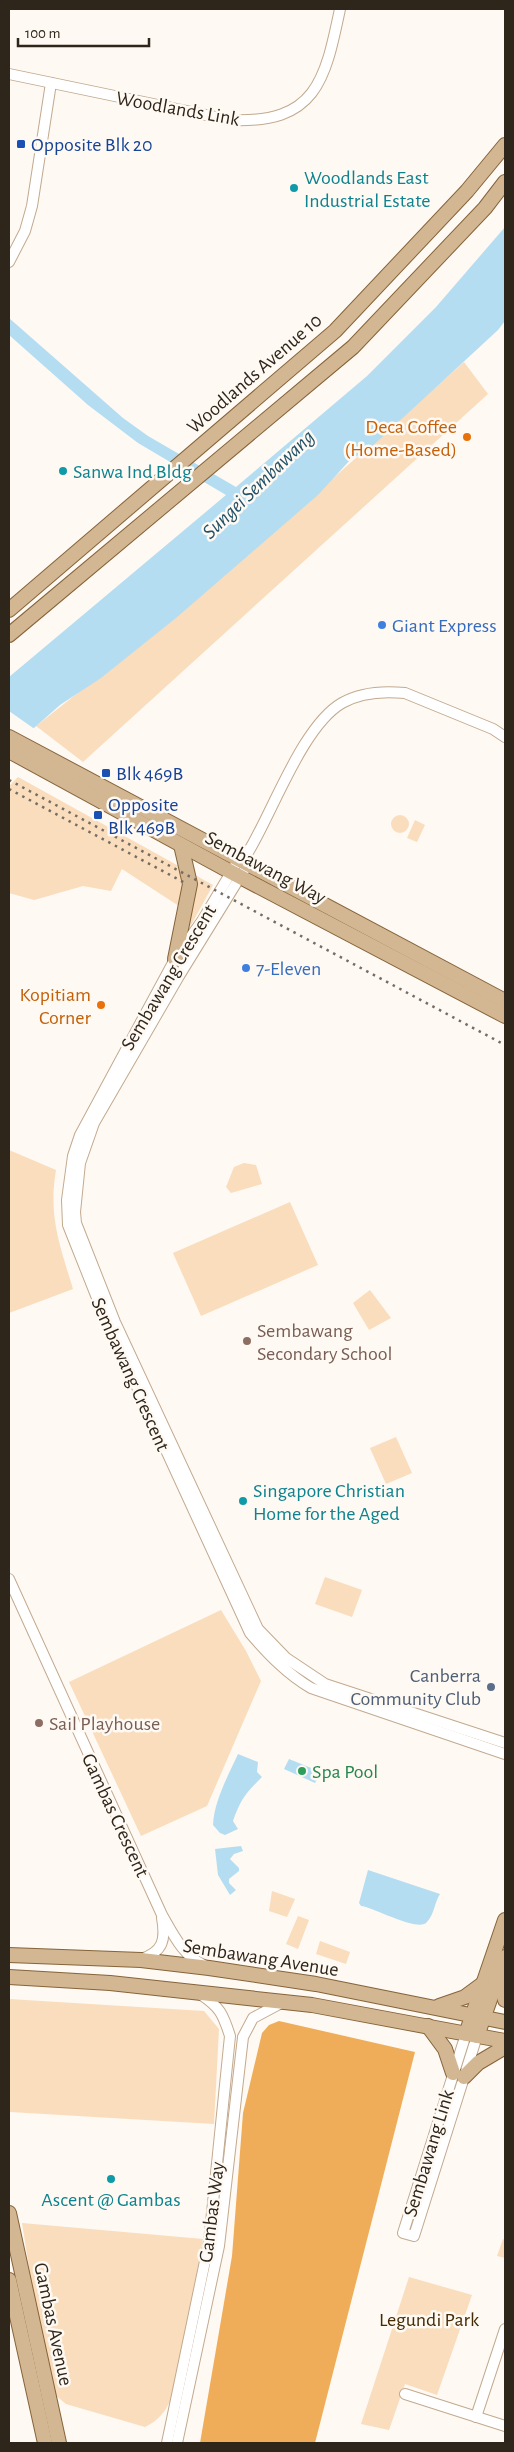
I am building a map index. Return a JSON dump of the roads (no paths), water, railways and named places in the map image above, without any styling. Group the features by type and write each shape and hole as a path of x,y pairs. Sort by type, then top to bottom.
{"main road":[{"name":"Woodlands Avenue 10","path":"9,610 334,331 467,191 505,145"},
{"path":"9,635 353,347 485,208 505,182"},
{"name":"Sembawang Way","path":"9,737 35,759 181,845 505,1016"},
{"name":"Sembawang Way","path":"9,751 35,759 245,859 505,1001"},
{"path":"175,958 190,884 181,845"},
{"path":"479,2015 484,1982 505,1920"},
{"name":"Sembawang Avenue","path":"9,1955 140,1960 209,1968 437,2006 505,2022"},
{"path":"472,2035 505,1957"},
{"path":"499,1975 501,1992 505,2000"},
{"name":"Sembawang Avenue","path":"9,1977 110,1983 284,2002 505,2041"},
{"path":"437,2006 465,1997 484,1982"},
{"path":"428,2026 445,2050 459,2075 505,2047"},
{"name":"Gambas Avenue","path":"9,2213 59,2443"},
{"name":"Gambas Avenue","path":"9,2280 45,2443"}],"street":[{"name":"Woodlands Link","path":"9,74 230,120 252,121 276,116 296,108 314,90 325,71 340,9"},
{"path":"9,262 26,231 32,206 51,83"},
{"name":"Sembawang Crescent","path":"493,729 405,693 376,693 342,703 325,717 308,740 245,859 94,1122 80,1163 75,1203 76,1223 122,1338 258,1629 286,1658 325,1684 505,1743"},
{"path":"493,729 500,728 505,730"},
{"path":"493,729 505,736"},
{"name":"Sembawang Crescent","path":"235,875 175,958 78,1138 73,1156 67,1200 68,1226 90,1282 250,1633 268,1654 298,1680 321,1693 505,1754"},
{"name":"Gambas Crescent","path":"9,1579 162,1915 180,1945 190,1957 209,1968"},
{"name":"Gambas Crescent","path":"140,1960 156,1953 162,1944 164,1931 162,1915"},
{"name":"Gambas Way","path":"167,2443 210,2242 230,2036 222,2013 214,2004 196,1992"},
{"name":"Gambas Way","path":"177,2443 219,2246 243,2037 253,2018 284,2002"},
{"name":"Sembawang Link","path":"459,2075 414,2236 403,2233 472,2035"},
{"path":"476,2417 505,2329"},
{"path":"405,2394 505,2426"}],"water":[{"name":"Sungei Sembawang","path":"505,227 505,321 498,330 367,451 351,459 318,495 176,618 101,678 60,705 9,750 9,677 226,495 138,443 88,405 9,335 9,318 123,418 148,436 236,487 367,376 436,307"},
{"path":"238,1754 258,1762 257,1772 262,1777 241,1802 233,1821 238,1829 225,1835 220,1833 213,1825 214,1816 222,1789"},
{"name":"Spa Pool","path":"289,1759 321,1772 315,1783 284,1769"},
{"path":"241,1846 243,1851 234,1854 230,1859 239,1868 239,1871 229,1879 229,1883 236,1890 230,1895 218,1875 215,1849"},
{"path":"368,1870 440,1894 432,1915 427,1922 422,1925 406,1922 361,1906 359,1903"}],"railway":[{"path":"9,780 505,1045"},
{"path":"9,789 187,884"}],"place":[{"name":"Opposite Blk 20","path":"21,144"},
{"name":"Woodlands East Industrial Estate","path":"294,188"},
{"name":"Deca Coffee (Home-Based)","path":"467,437"},
{"name":"Sanwa Ind Bldg","path":"63,471"},
{"name":"Giant Express","path":"382,625"},
{"name":"Blk 469B","path":"106,773"},
{"name":"Opposite Blk 469B","path":"98,815"},
{"name":"7-Eleven","path":"246,968"},
{"name":"Kopitiam Corner","path":"101,1005"},
{"name":"Sembawang Secondary School","path":"247,1341"},
{"name":"Singapore Christian Home for the Aged","path":"243,1501"},
{"name":"Canberra Community Club","path":"491,1687"},
{"name":"Sail Playhouse","path":"39,1723"},
{"name":"Spa Pool","path":"302,1771"},
{"name":"Ascent @ Gambas","path":"111,2179"}],"park label":[{"name":"Legundi Park","path":"429,2319"}]}
